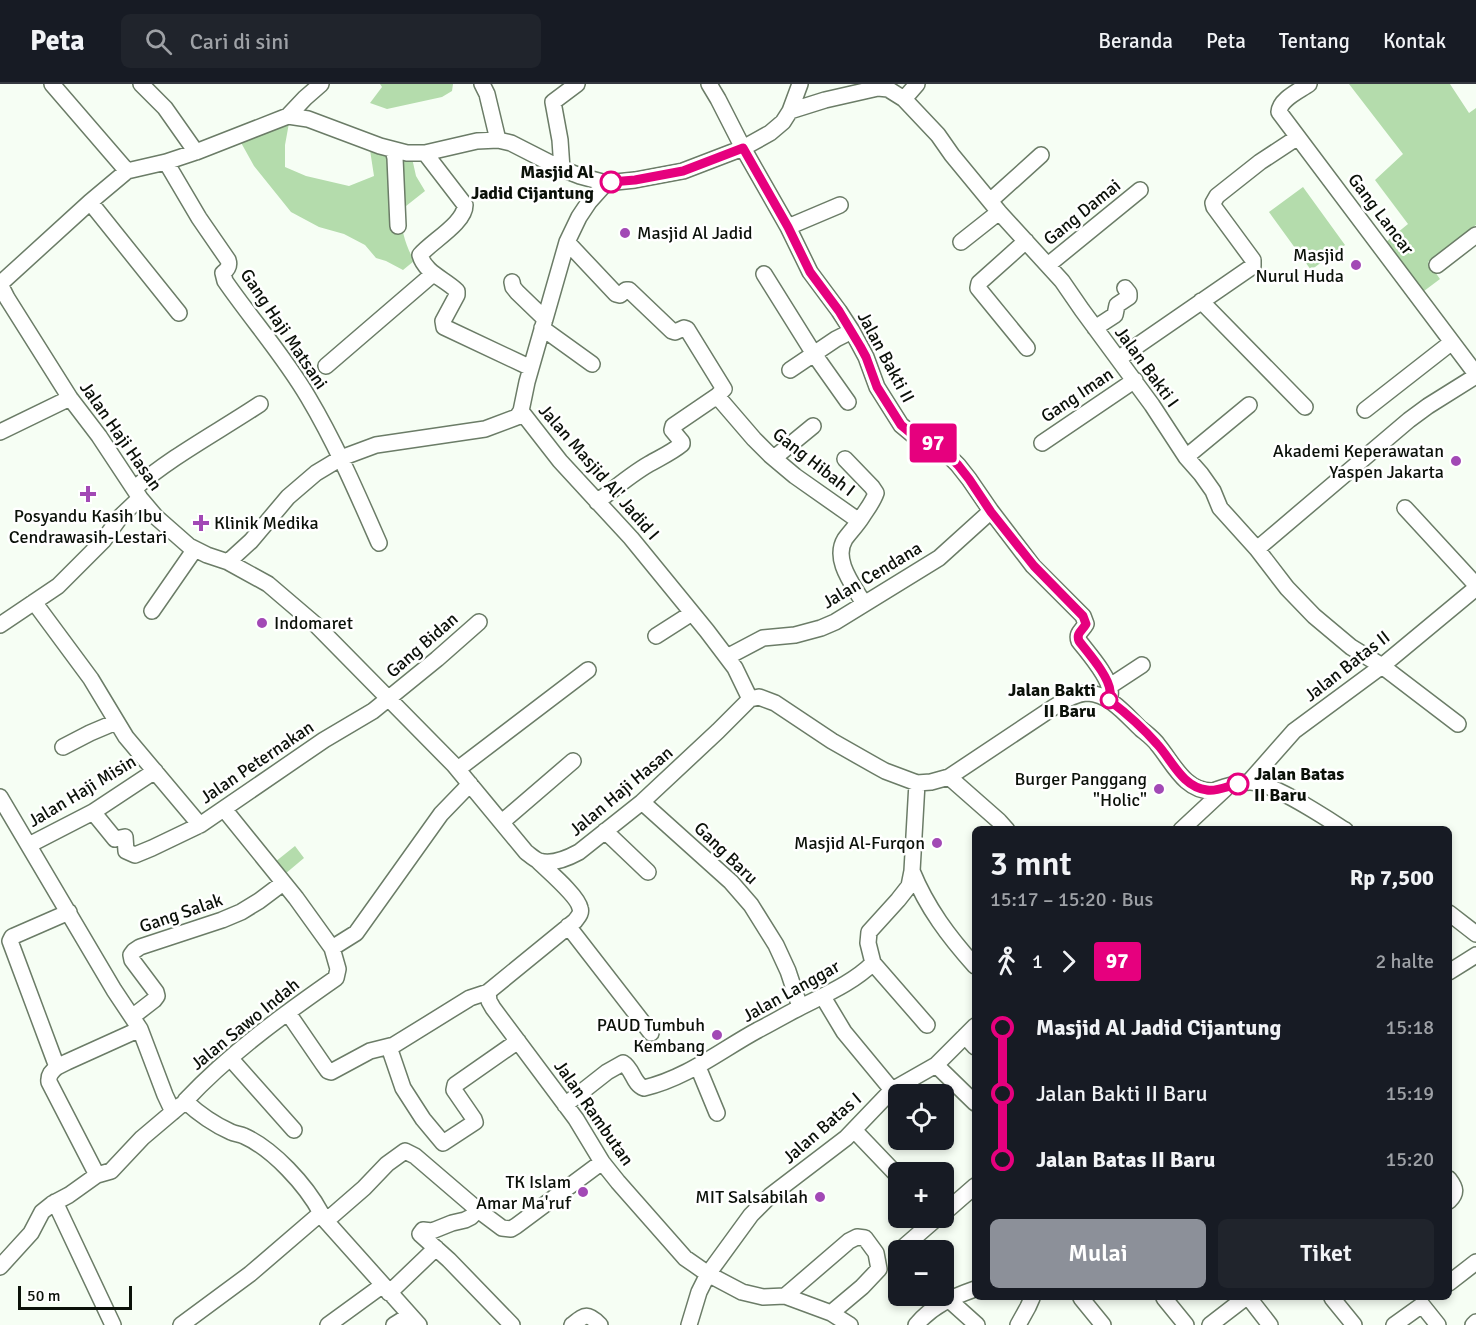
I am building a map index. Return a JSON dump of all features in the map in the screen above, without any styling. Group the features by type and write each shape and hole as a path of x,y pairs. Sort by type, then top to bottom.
{"street":[{"path":"52,84 127,171"},
{"path":"141,84 165,108 196,153"},
{"path":"2,292 90,202 127,171 196,153 288,116 321,84"},
{"path":"482,84 487,93 498,140"},
{"path":"562,169 560,140 553,102 577,84"},
{"name":"Jalan Bakti II","path":"709,84 788,227 810,272 852,331 866,357 877,387 901,425 913,435 930,440 946,453 969,479 991,512 1034,566 1083,616 1086,624 1077,637 1103,674 1109,693"},
{"path":"288,116 308,119 380,146 407,153 425,153 477,141 498,140 511,143 562,169 606,183 683,171 743,148 770,133 783,122 790,111 800,84"},
{"path":"904,99 917,84"},
{"name":"Gang Lancar","path":"1309,84 1284,102 1279,112 1476,375"},
{"name":"Jalan Bakti I","path":"790,111 878,88 888,89 904,99 938,135 994,206 1069,290 1135,380 1186,457 1213,491 1220,507 1287,588 1314,616 1351,647 1382,666 1458,724"},
{"path":"1118,359 1253,266 1253,260 1214,207 1213,202 1217,196 1260,162 1298,137"},
{"path":"393,150 398,226"},
{"path":"425,153 463,200 465,206 465,212 461,218 420,255 428,268 457,291 443,321 444,327 531,368"},
{"path":"961,242 1041,154"},
{"name":"Gang Haji Matsani","path":"166,162 199,218 228,260 229,265 223,273 225,281 308,398 341,458 379,543"},
{"name":"Jalan Masjid Al' Jadid I","path":"606,183 579,217 567,242 521,411 560,461 637,546 727,657 750,699"},
{"name":"Gang Damai","path":"1048,265 1140,190"},
{"path":"90,202 179,313"},
{"path":"788,227 840,205"},
{"path":"1437,265 1476,235"},
{"path":"1026,241 980,283 978,288 1027,348"},
{"path":"567,242 616,294 620,295 628,289 672,331 687,329 723,387 722,392 717,396 673,426 672,430 682,444 671,453 635,473 597,502"},
{"path":"326,366 428,268"},
{"path":"764,274 814,354 848,402"},
{"path":"512,282 513,287 544,324 592,364"},
{"path":"1095,328 1115,315 1117,305 1128,299 1129,293 1125,288"},
{"name":"Jalan Haji Hasan","path":"2,292 70,398 99,436 137,494 174,534 189,546 207,555 228,561 268,584 308,618 458,769 526,852 538,861 552,861 570,857 579,852 642,802 750,699"},
{"path":"1201,301 1305,407"},
{"path":"790,370 852,331"},
{"path":"1365,410 1452,342"},
{"path":"1257,549 1419,413 1476,375"},
{"name":"Gang Iman","path":"1042,443 1135,380"},
{"name":"Gang Hibah I","path":"717,396 754,439 774,458 859,522"},
{"path":"0,432 70,398"},
{"path":"2,620 58,586 103,541 146,478 260,404"},
{"path":"1186,457 1249,405"},
{"path":"228,561 251,541 288,497 316,472 341,458 376,445 485,429 517,417 521,411"},
{"path":"774,458 813,426"},
{"name":"Gang Hibah I","path":"845,459 873,487 876,493 859,522 844,540 841,550 845,570 864,603"},
{"path":"1405,508 1476,586"},
{"name":"Jalan Cendana","path":"727,657 763,638 795,635 821,628 847,616 864,603 896,586 939,558 991,512"},
{"path":"152,611 195,549"},
{"name":"Jalan Batas II","path":"1238,784 1294,731 1382,666 1476,586"},
{"name":"Jalan Peternakan","path":"34,602 91,679 126,737 200,825 390,698"},
{"path":"656,636 692,613"},
{"name":"Gang Bidan","path":"390,698 479,622"},
{"path":"750,699 759,697 775,703 832,741 885,771 917,783 931,783 950,777 1071,697 1090,693 1109,693 1142,665"},
{"path":"458,769 588,670"},
{"path":"1109,693 1120,708 1158,745 1172,766 1190,783 1208,791 1238,784 1270,787 1338,826"},
{"path":"63,747 116,722"},
{"path":"502,822 573,761"},
{"name":"Jalan Haji Misin","path":"29,845 93,812 154,771"},
{"path":"950,777 1003,826"},
{"path":"917,783 912,872 909,886 869,932 868,943 873,963 927,1025"},
{"path":"224,809 332,948 356,933 441,814 471,784"},
{"path":"1186,826 1238,784"},
{"path":"0,796 114,990 136,1023 173,1112"},
{"name":"Gang Baru","path":"642,802 731,882 751,905 776,945 788,971 800,1007"},
{"path":"93,812 115,839 125,837 126,851 135,855 200,825"},
{"path":"605,831 648,872"},
{"path":"288,1013 330,1072 370,1052 404,1040 470,998 488,992 579,916 581,909 579,905 538,861"},
{"path":"912,872 939,922 972,962"},
{"name":"Gang Salak","path":"136,1023 157,996 132,960 131,955 134,951 241,912 283,883"},
{"path":"57,1067 10,941 14,936 69,912"},
{"path":"1452,915 1476,934"},
{"path":"568,926 651,1033"},
{"name":"Jalan Sawo Indah","path":"0,1267 31,1233 42,1212 97,1175 111,1171 142,1138 230,1058 258,1034 336,978 338,969 332,948"},
{"path":"1452,970 1476,955"},
{"name":"Jalan Langgar","path":"565,1105 607,1072 623,1063 629,1067 638,1085 644,1088 698,1067 754,1032 823,997 865,972 873,963"},
{"name":"Jalan Rambutan","path":"488,992 493,1008 576,1119 602,1162 685,1258 708,1274 742,1292 763,1297 785,1296 831,1313 850,1325"},
{"path":"823,997 844,1032 888,1085"},
{"path":"97,1175 49,1079 57,1067 136,1023"},
{"name":"Jalan Batas I","path":"903,1084 936,1065 972,1036"},
{"path":"389,1047 403,1088 423,1119 443,1143 475,1122 454,1089 455,1085 518,1041"},
{"path":"230,1058 294,1130"},
{"path":"936,1065 972,1100"},
{"path":"698,1067 717,1113"},
{"name":"Jalan Batas I","path":"689,1325 696,1298 708,1274 752,1215 770,1196 846,1138 888,1094"},
{"path":"185,1101 209,1121 244,1136 276,1156 312,1197 324,1217 414,1320 394,1325"},
{"path":"854,1130 888,1166"},
{"path":"181,1325 364,1188 392,1160 405,1151 415,1156 502,1228 511,1229 602,1162"},
{"path":"1452,1184 1455,1188 1452,1197"},
{"path":"954,1204 972,1189"},
{"path":"55,1202 113,1325"},
{"path":"478,1210 465,1220 432,1231 422,1231 421,1234 512,1325"},
{"path":"912,1240 925,1228"},
{"path":"785,1296 849,1241 857,1237 865,1238 876,1253 879,1269"},
{"path":"328,1325 386,1289 436,1248"},
{"path":"831,1313 888,1261"},
{"path":"1452,1281 1476,1262"},
{"path":"954,1297 972,1290"},
{"path":"1018,1325 1031,1300"},
{"path":"1083,1300 1103,1325"},
{"path":"1166,1300 1186,1325"},
{"path":"1210,1325 1244,1300"},
{"path":"1249,1300 1270,1325"},
{"path":"1334,1300 1354,1325"},
{"path":"1394,1325 1419,1302 1438,1325"},
{"path":"954,1304 977,1325"},
{"path":"916,1325 922,1317 937,1306"},
{"path":"572,1325 585,1316 591,1317 600,1325"}],"green space":[{"path":"380,84 453,84 452,91 442,97 387,109 370,103 382,87"},
{"path":"1349,84 1450,84 1469,113 1476,108 1476,225 1428,262 1440,279 1424,291 1386,242 1408,224 1375,180 1403,154"},
{"path":"289,123 285,145 285,167 306,176 349,186 374,176 370,150 412,158 416,176 425,191 401,210 404,237 414,261 403,270 376,258 365,245 344,234 319,227 291,212 254,166 239,139"},
{"path":"1303,187 1345,245 1311,270 1269,212"},
{"path":"295,846 304,858 285,874 275,862"}],"bus line":[{"name":"97","path":"611,182 683,171 743,148 788,227 810,272 839,311 860,346 873,380 901,425 913,435 930,440 958,465 991,512 1034,566 1083,616 1086,624 1077,637 1110,686 1109,700 1158,745 1172,766 1190,783 1208,791 1238,784"}],"place":[{"name":"Masjid Al Jadid Cijantung","path":"611,182"},
{"name":"Masjid Al Jadid","path":"625,233"},
{"name":"Masjid Nurul Huda","path":"1356,265"},
{"name":"Akademi Keperawatan Yaspen Jakarta","path":"1456,461"},
{"name":"Posyandu Kasih Ibu Cendrawasih-Lestari","path":"88,494"},
{"name":"Klinik Medika","path":"201,523"},
{"name":"Indomaret","path":"262,623"},
{"name":"Jalan Bakti II Baru","path":"1109,700"},
{"name":"Jalan Batas II Baru","path":"1238,784"},
{"name":"Burger Panggang \"Holic\"","path":"1159,789"},
{"name":"Masjid Al-Furqon","path":"937,843"},
{"name":"PAUD Tumbuh Kembang","path":"717,1035"},
{"name":"TK Islam Amar Ma'ruf","path":"583,1192"},
{"name":"MIT Salsabilah","path":"820,1197"}]}
